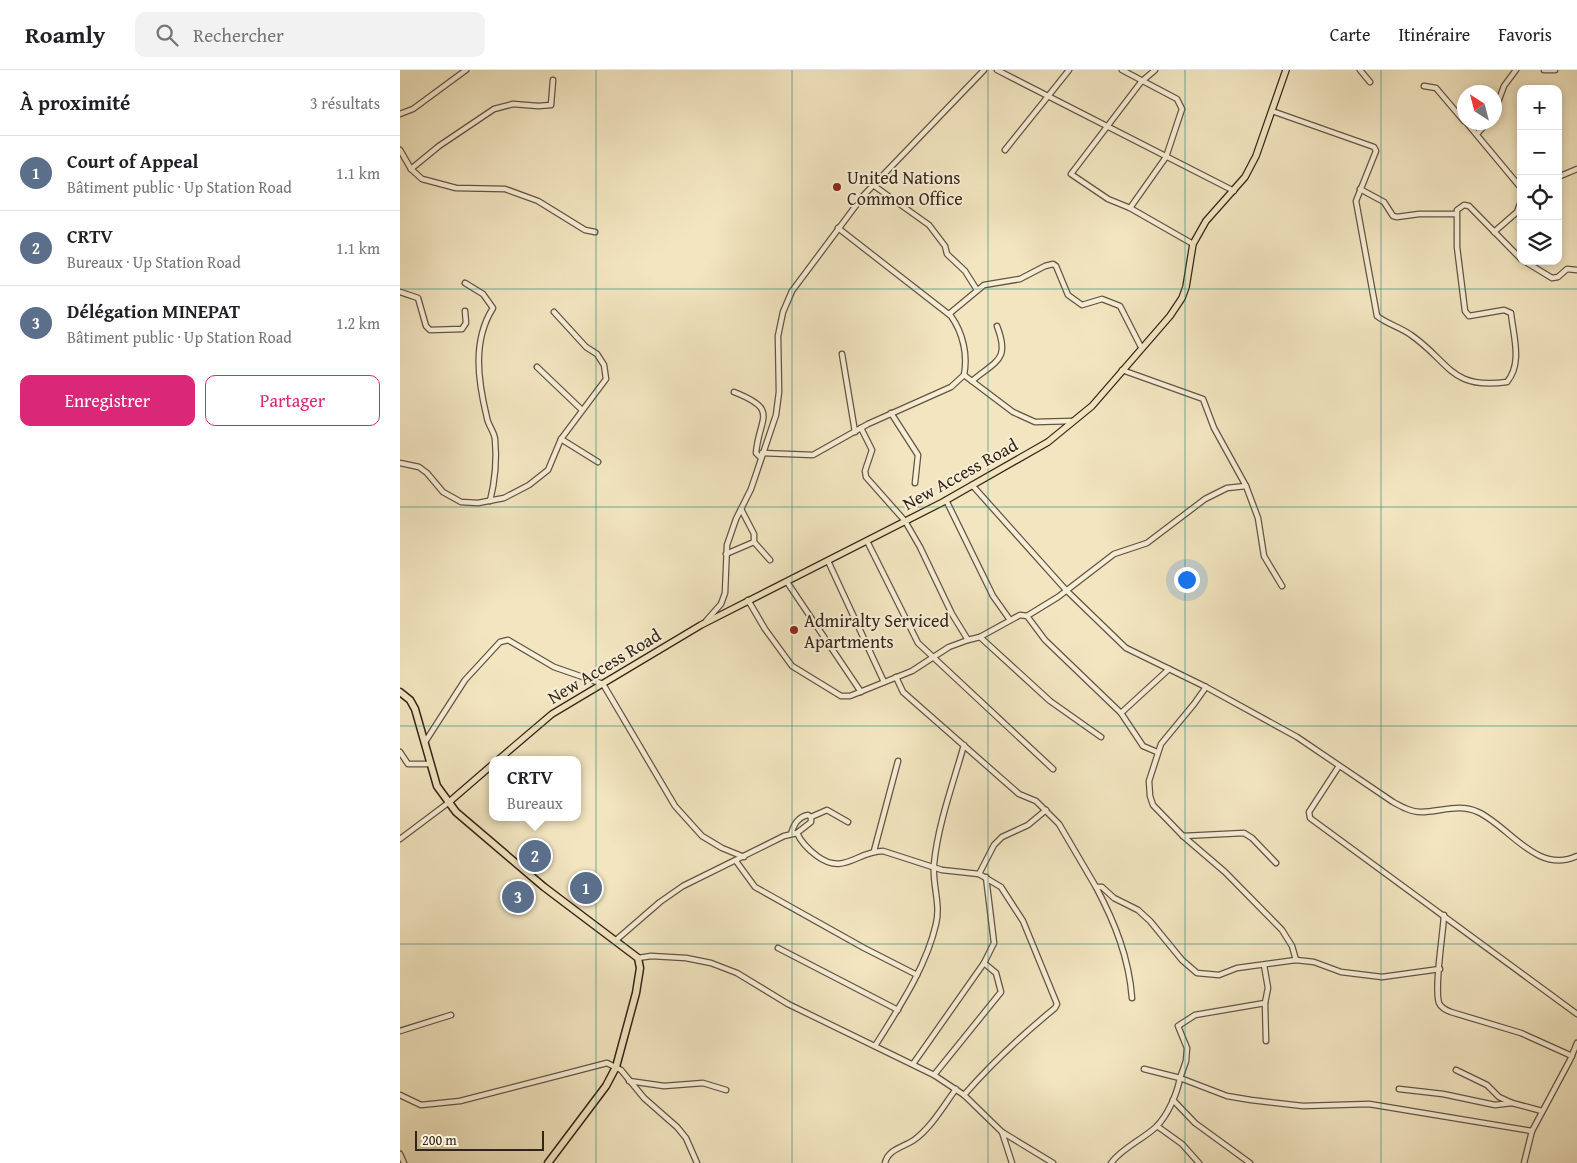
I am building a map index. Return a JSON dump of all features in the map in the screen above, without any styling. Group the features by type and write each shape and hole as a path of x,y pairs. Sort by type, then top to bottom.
{"highway":[{"path":"400,692 410,700 415,708 437,786 448,803 469,824 544,887 638,958 640,968 636,993 616,1067 606,1086 548,1163"}],"main road":[{"name":"New Access Road","path":"503,756 552,714 701,625 946,500 1048,442 1076,421 1141,346 1170,316 1182,298 1193,244 1206,221 1245,177 1256,156 1286,70"},
{"path":"448,803 489,768"}],"street":[{"path":"400,114 413,109 466,70"},
{"path":"701,625 721,604 725,593 727,546 776,415 779,392 778,336 783,312 792,291 838,228 873,185 984,70"},
{"path":"997,70 1234,191"},
{"path":"1005,150 1069,70"},
{"path":"1122,70 1141,82 1171,95 1182,104 1166,157 1130,208"},
{"path":"1155,70 1141,82 1071,174 1108,199 1130,208 1193,244"},
{"path":"1360,70 1370,82"},
{"path":"1502,91 1516,70"},
{"path":"1544,70 1555,70"},
{"path":"411,169 439,146 494,109 513,104 551,105 553,80"},
{"path":"1424,86 1436,88 1457,113"},
{"path":"1272,111 1374,147 1376,151 1360,189 1356,201 1356,211 1377,316 1410,334 1445,366 1472,382 1484,384 1507,382 1514,374 1517,360 1510,312 1504,310 1466,315 1460,283 1456,214 1460,207 1469,206 1517,255"},
{"path":"1473,130 1517,183"},
{"path":"1477,134 1481,130"},
{"path":"400,150 411,169 422,179 447,186 498,188 514,192 538,201 585,230 595,232"},
{"path":"1562,175 1577,169"},
{"path":"873,185 929,225 945,246 947,254 965,271 977,290"},
{"path":"1360,189 1384,202 1393,216 1456,214"},
{"path":"1494,232 1517,212"},
{"path":"734,392 753,400 764,413 764,420 756,449 756,452 761,456 813,455 861,428 951,387 964,375 966,364 961,333 949,314 838,228"},
{"path":"949,314 977,290 989,283 1026,277 1045,266 1053,264 1068,295 1082,305 1102,299 1120,306 1141,346"},
{"path":"1531,265 1552,278 1558,277 1567,269 1577,270"},
{"path":"465,283 483,294 493,306 481,334 479,353 487,420 495,439 494,485 490,501"},
{"path":"400,292 418,298 426,326 430,330 462,328 466,322 465,311"},
{"path":"400,463 419,467 451,498 470,503 490,501 509,496 545,473 552,462 561,439 606,379 606,372 596,354 586,347 554,312"},
{"path":"972,381 1002,355 1004,344 997,326"},
{"path":"842,354 855,432"},
{"path":"537,367 582,410"},
{"path":"1122,370 1203,399 1214,428 1246,486 1256,512 1264,556 1282,586"},
{"path":"964,375 1013,412 1035,422 1076,421"},
{"path":"891,414 918,455 915,483"},
{"path":"861,428 872,450 865,470 866,477 905,521 924,553 952,614 968,640"},
{"path":"561,439 598,462"},
{"path":"972,485 1066,590 1126,648 1206,687 1297,737 1338,766 1408,810 1421,812 1464,808 1479,812 1525,848 1544,857 1565,861 1577,856"},
{"path":"748,600 765,629 792,666 841,696 861,692 912,671 949,647 980,637 1020,615 1027,616 1114,554 1153,540 1205,499 1227,488 1246,486"},
{"path":"946,500 993,596 1010,620"},
{"path":"741,508 754,534 754,542 770,560"},
{"path":"867,541 918,643 1054,768"},
{"path":"726,554 754,542"},
{"path":"828,561 884,682"},
{"path":"787,582 861,692"},
{"path":"1027,616 1045,640 1121,714 1143,746 1157,752"},
{"path":"980,637 1050,701 1101,737"},
{"path":"425,742 465,680 500,642 508,640 554,668 603,684 675,806 702,836 722,848 744,856"},
{"path":"1121,714 1169,670"},
{"path":"896,677 904,692 1020,794 1036,802 1046,810 1067,833 1096,887 1123,946 1130,972 1132,998"},
{"path":"1206,687 1194,704 1173,727 1157,752 1149,781 1150,796 1154,805 1183,836 1225,872 1282,930 1292,946 1296,960"},
{"path":"875,1046 917,975 937,922 938,896 934,866 937,843 964,745"},
{"path":"400,752 408,764 431,764"},
{"path":"874,851 898,762"},
{"path":"1338,766 1309,812 1310,818 1577,1014"},
{"path":"400,839 448,803"},
{"path":"794,834 795,823 800,818 808,815 811,817 827,810 848,822"},
{"path":"979,874 994,845 1002,837 1028,825 1046,810"},
{"path":"615,941 660,902 683,886 794,834 811,822 811,817"},
{"path":"1183,836 1244,833 1252,838 1276,864"},
{"path":"794,834 815,855 835,865 874,851 883,851 942,870 979,874 1005,891 1018,914 1057,1004 1056,1008 1030,1028 990,1065 964,1095"},
{"path":"736,861 755,887 864,948 917,975"},
{"path":"913,1064 984,963 994,943 986,877"},
{"path":"1096,887 1102,887 1114,898 1138,910 1150,921 1182,960 1197,973 1219,975 1237,968 1296,960 1314,962 1341,972 1382,978 1440,969"},
{"path":"1444,915 1438,997 1441,1007 1451,1012 1521,1034 1572,1056"},
{"path":"778,948 898,1010"},
{"path":"638,958 662,956 711,962 737,973 788,1004 934,1075 964,1095 1002,1132 1053,1163"},
{"path":"934,1075 1001,992 996,973 984,963"},
{"path":"1264,964 1268,988 1265,1004 1266,1041"},
{"path":"1111,1163 1126,1148 1157,1126 1173,1100 1186,1061 1187,1048 1178,1029 1184,1021 1195,1016 1265,1004"},
{"path":"400,1031 451,1015"},
{"path":"1524,1163 1532,1131 1577,1043"},
{"path":"400,1094 421,1104 436,1105 460,1101 606,1063 616,1067 644,1098 677,1127 686,1138 698,1163"},
{"path":"1144,1069 1180,1078 1227,1096 1251,1100 1304,1106 1369,1104 1532,1131"},
{"path":"1456,1070 1487,1085 1499,1097 1512,1103 1542,1111"},
{"path":"629,1082 664,1086 703,1083 726,1090"},
{"path":"885,1163 888,1154 914,1140 924,1131 956,1089"},
{"path":"1399,1089 1443,1094 1495,1105 1512,1103"},
{"path":"1173,1100 1195,1123 1250,1163"},
{"path":"1157,1126 1182,1144 1199,1163"},
{"path":"1002,1132 1012,1163"},
{"path":"400,1154 404,1163"}],"place":[{"name":"United Nations Common Office","path":"837,187"},
{"name":"Admiralty Serviced Apartments","path":"794,630"},
{"name":"CRTV","path":"535,856"},
{"name":"Court of Appeal","path":"586,888"},
{"name":"Délégation MINEPAT","path":"518,897"}]}
